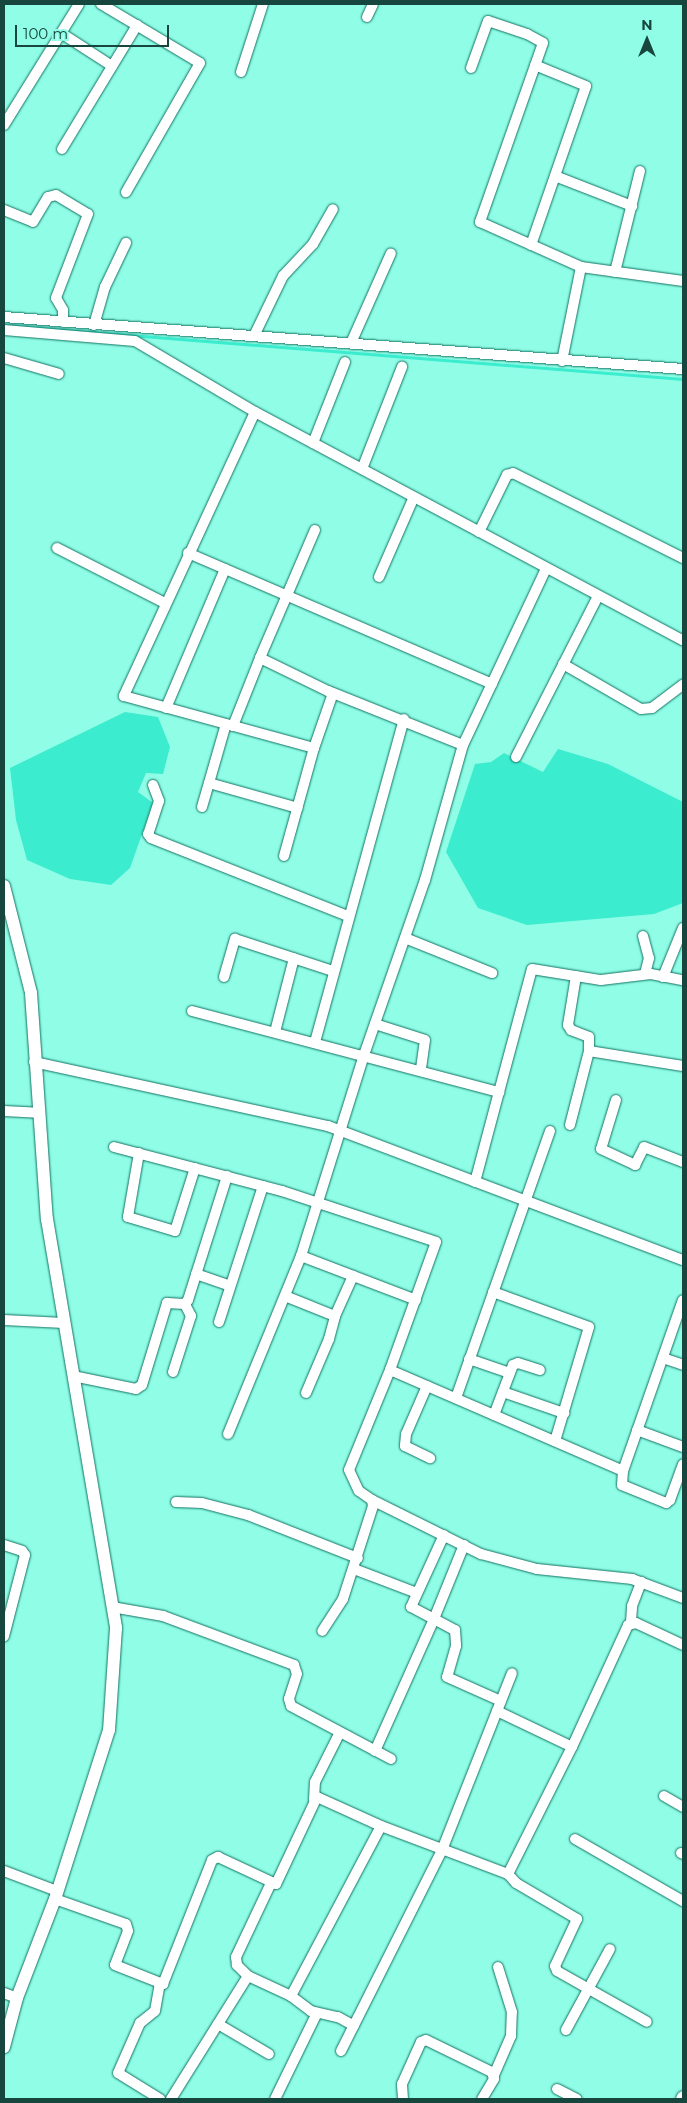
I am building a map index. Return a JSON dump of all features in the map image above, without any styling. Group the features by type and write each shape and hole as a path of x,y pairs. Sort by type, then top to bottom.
{"street":[{"path":"4,125 79,4"},
{"path":"101,4 199,61 200,66 126,192"},
{"path":"368,17 373,4"},
{"path":"241,72 260,5"},
{"path":"471,68 487,23 491,21 541,41 536,65 480,219 483,224 581,267 683,282"},
{"path":"62,149 137,25"},
{"path":"61,33 112,66"},
{"path":"531,245 586,86 536,65"},
{"path":"615,272 640,171"},
{"path":"555,176 632,206"},
{"path":"4,210 33,222 48,197 56,195 88,214 56,298 63,310 63,322"},
{"path":"254,336 283,276 313,244 333,209"},
{"path":"94,325 105,287 126,243"},
{"path":"351,343 391,253"},
{"path":"562,361 581,267"},
{"path":"4,317 683,369"},
{"path":"4,330 135,341 255,412 683,641"},
{"path":"4,358 59,374"},
{"path":"313,443 346,362"},
{"path":"362,469 402,367"},
{"path":"255,412 124,694 166,708 314,748"},
{"path":"479,532 507,475 513,473 683,558"},
{"path":"379,577 414,498"},
{"path":"202,807 229,725 315,530"},
{"path":"57,548 165,603"},
{"path":"188,553 492,684"},
{"path":"228,1434 301,1256 364,1055 405,938 463,745 546,568"},
{"path":"166,708 225,569"},
{"path":"516,757 598,596"},
{"path":"260,658 333,693 404,719 463,745"},
{"path":"563,664 641,709 652,708 683,685"},
{"path":"284,856 314,748 333,693"},
{"path":"315,1042 333,970 404,719"},
{"path":"209,783 298,808"},
{"path":"153,785 159,801 148,834 151,838 348,916"},
{"path":"4,886 8,923 31,992 34,1062 47,1219 116,1628 109,1730 56,1895 17,1998 4,2046"},
{"path":"663,976 683,928"},
{"path":"643,936 649,958 645,974"},
{"path":"405,938 492,973"},
{"path":"224,977 235,939 333,970"},
{"path":"275,1032 294,958"},
{"path":"475,1182 500,1092 530,970 536,968 612,981 645,974 683,980"},
{"path":"570,1125 589,1051 589,1037 571,1030 568,1026 576,976"},
{"path":"192,1011 500,1092"},
{"path":"376,1024 424,1039 421,1070"},
{"path":"589,1051 683,1066"},
{"path":"34,1062 341,1131 683,1260"},
{"path":"616,1100 600,1149 633,1165 636,1165 644,1146 683,1160"},
{"path":"4,1111 38,1113"},
{"path":"456,1398 550,1131"},
{"path":"114,1147 318,1202 435,1241 390,1370 349,1470 359,1491 372,1500 464,1546 532,1568 641,1582 683,1598"},
{"path":"139,1154 128,1217 175,1230 195,1168"},
{"path":"173,1372 191,1316 186,1304 227,1176"},
{"path":"219,1322 263,1186"},
{"path":"301,1256 416,1300"},
{"path":"196,1274 230,1286"},
{"path":"306,1393 329,1339 335,1316 353,1276"},
{"path":"494,1292 589,1327 555,1441"},
{"path":"284,1296 335,1316"},
{"path":"683,1300 637,1430 624,1471 622,1485 668,1502 683,1464"},
{"path":"73,1376 140,1387 167,1303 186,1304"},
{"path":"4,1320 64,1323"},
{"path":"663,1358 683,1365"},
{"path":"470,1359 510,1373"},
{"path":"494,1415 510,1373 516,1363 540,1370"},
{"path":"390,1370 624,1471"},
{"path":"427,1386 406,1434 405,1446 430,1458"},
{"path":"503,1392 564,1413"},
{"path":"637,1430 683,1447"},
{"path":"322,1631 344,1599 374,1506 372,1500"},
{"path":"176,1502 202,1503 248,1515 358,1558"},
{"path":"444,1535 411,1607 455,1630 456,1646 447,1677 572,1747"},
{"path":"4,1545 22,1551 26,1555 4,1636"},
{"path":"375,1751 434,1619 464,1546"},
{"path":"354,1569 370,1572 417,1592"},
{"path":"508,1874 572,1747 631,1622 632,1606 641,1582"},
{"path":"112,1607 163,1616 294,1665 297,1674 289,1698 291,1706 339,1734 391,1759"},
{"path":"631,1622 683,1645"},
{"path":"341,2051 442,1850 512,1673"},
{"path":"4,1871 126,1924 128,1931 115,1964 160,1984 166,1982 214,1857 271,1883 279,1881 314,1800 315,1782 339,1734"},
{"path":"664,1796 683,1807"},
{"path":"314,1800 322,1798 381,1826 508,1874 516,1883 577,1919 555,1968 587,1989 647,2022"},
{"path":"291,1996 381,1826"},
{"path":"575,1839 683,1901"},
{"path":"271,1883 236,1957 237,1965 248,1976 291,1996 317,2013 338,2017 354,2026"},
{"path":"566,2030 610,1949"},
{"path":"482,2099 511,2036 512,2012 498,1967"},
{"path":"171,2099 248,1976"},
{"path":"160,1984 155,2011 140,2023 118,2073 160,2099"},
{"path":"4,1993 17,1998"},
{"path":"275,2099 317,2013"},
{"path":"218,2024 269,2054"},
{"path":"402,2099 402,2084 421,2042 426,2040 494,2075"},
{"path":"557,2089 577,2099"}],"shaded area":[{"path":"125,712 158,717 170,747 163,774 146,773 138,792 153,803 130,868 111,885 70,879 27,860 16,820 10,768"},
{"path":"558,749 608,764 683,802 683,903 654,914 527,925 478,908 446,852 475,764 491,762 504,753 543,772"}],"waterway":[{"path":"4,325 683,379"}]}
